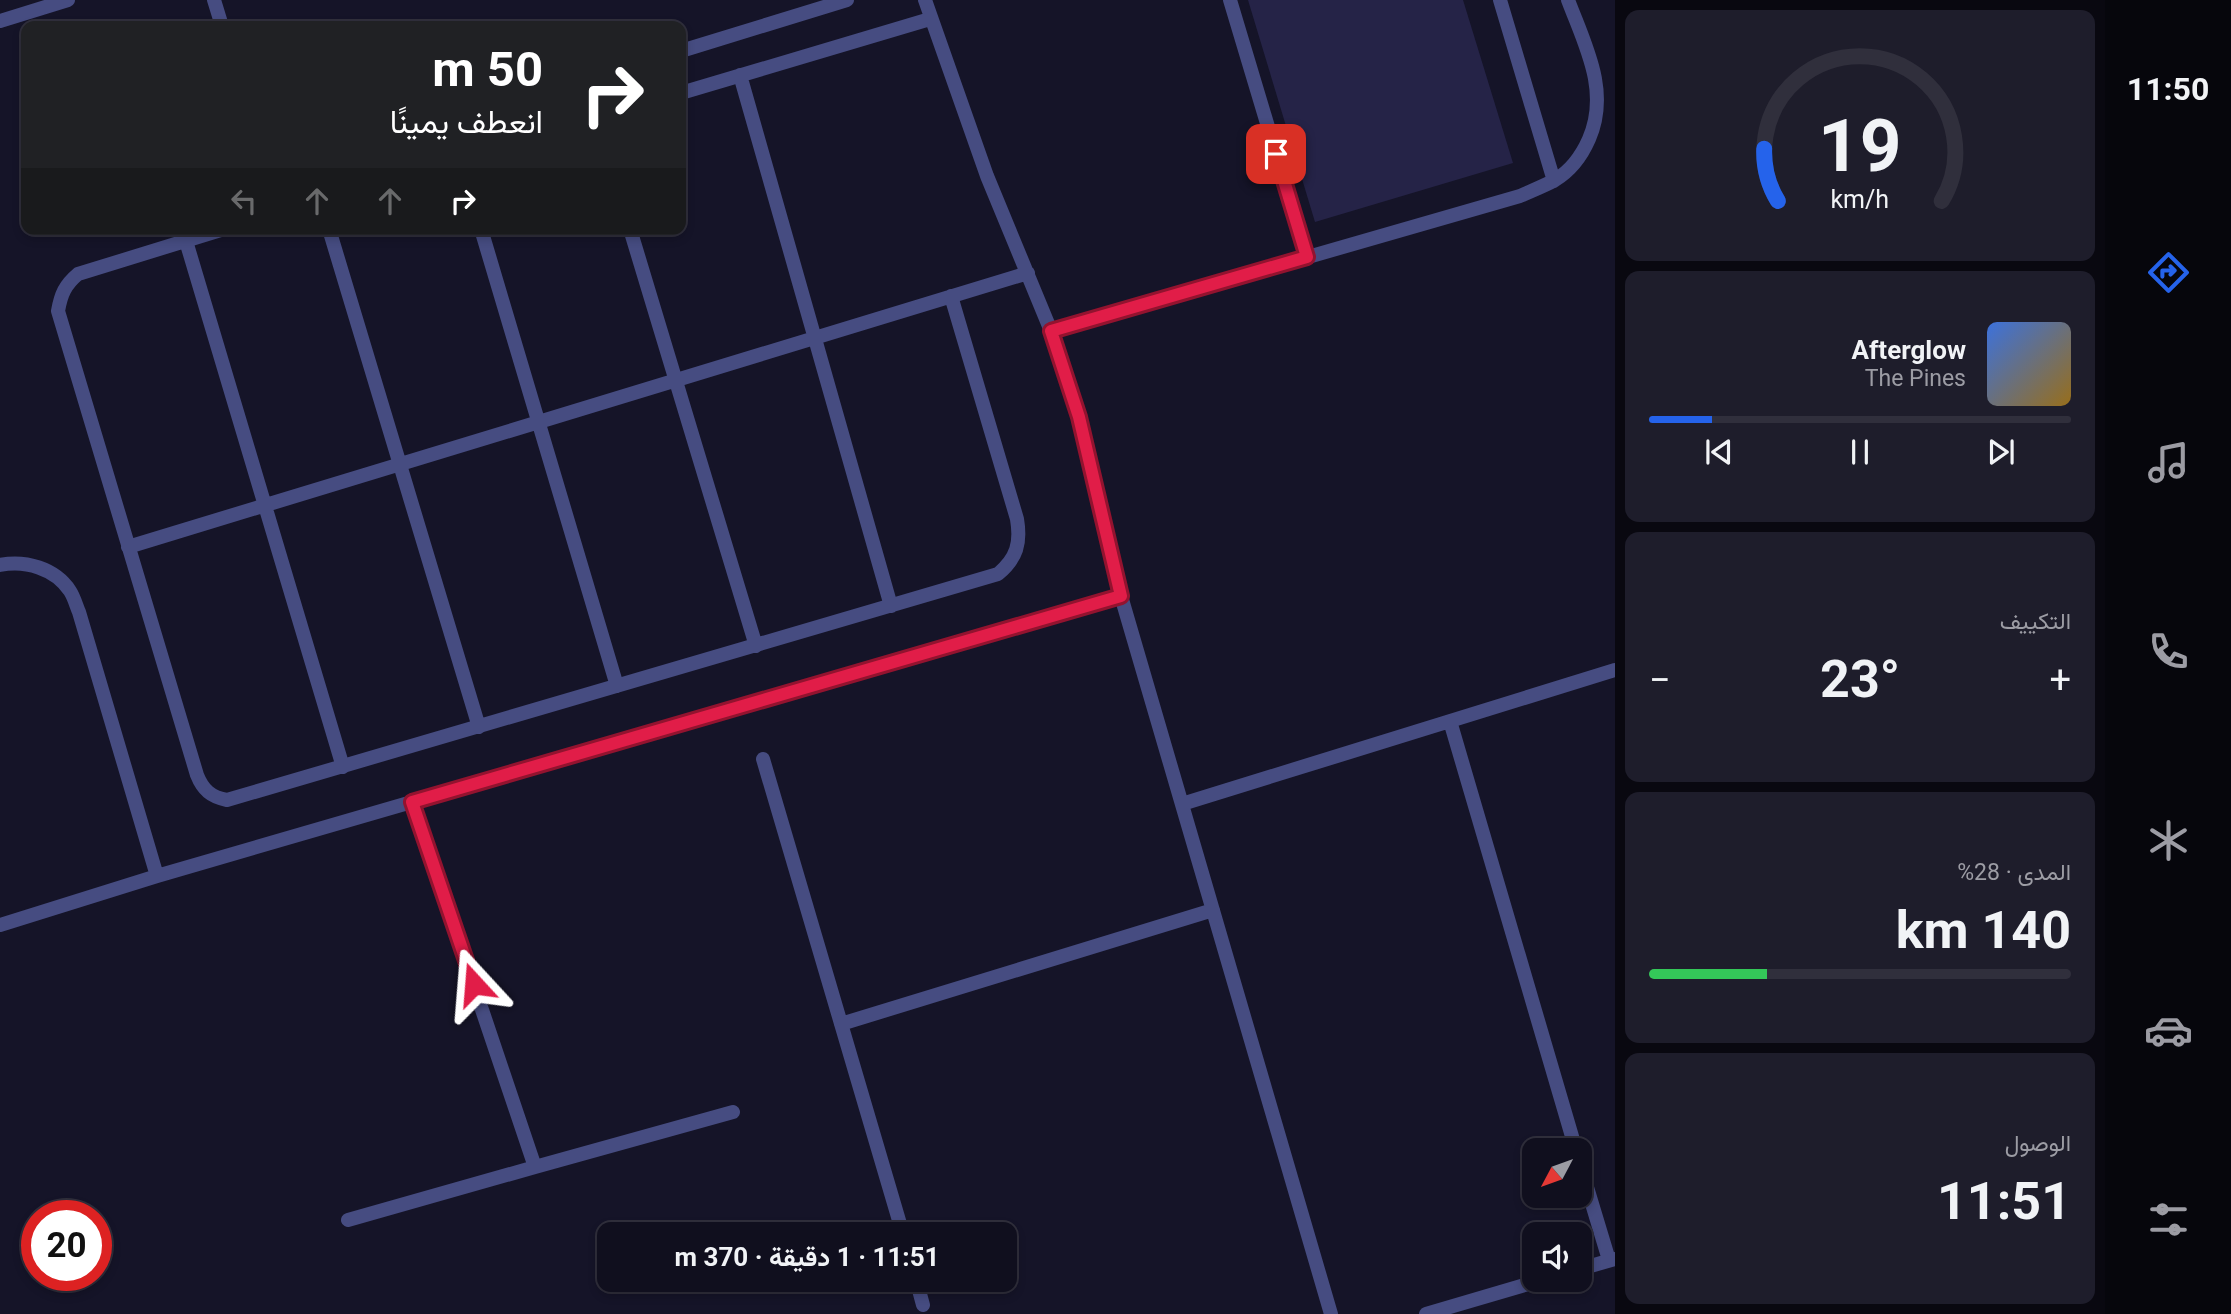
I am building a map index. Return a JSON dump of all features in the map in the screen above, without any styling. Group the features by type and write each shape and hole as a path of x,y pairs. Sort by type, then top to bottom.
{"lane":[{"path":"0,21 68,0"},
{"path":"214,0 220,21"},
{"path":"686,49 847,0"},
{"path":"925,0 987,176 1051,331 1079,417 1121,596 1331,1314"},
{"path":"1230,0 1307,257"},
{"path":"1500,0 1554,181"},
{"path":"1051,331 1520,196 1554,181 1567,171 1584,150 1595,125 1598,98 1594,72 1568,0"},
{"path":"686,91 930,19"},
{"path":"740,75 891,606"},
{"path":"203,235 78,274 67,284 60,296 58,310 197,775 208,793 227,800 998,574 1010,564 1017,551 1017,519 951,296"},
{"path":"331,235 479,727"},
{"path":"483,235 617,686"},
{"path":"632,235 756,646"},
{"path":"186,240 343,767"},
{"path":"128,547 1028,273"},
{"path":"0,565 12,562 34,565 54,575 69,590 79,611 157,876"},
{"path":"0,925 157,876 1121,596"},
{"path":"1182,804 1615,670"},
{"path":"1450,721 1572,1138"},
{"path":"763,759 899,1222"},
{"path":"412,802 535,1167"},
{"path":"841,1024 1213,910"},
{"path":"348,1220 733,1111"},
{"path":"1592,1200 1612,1260 1592,1266"},
{"path":"1426,1314 1522,1286"},
{"path":"920,1292 923,1305"}],"building":[{"path":"1248,0 1463,0 1513,163 1315,222"}],"route":[{"path":"474,984 412,802 1121,596 1079,417 1051,331 1307,257 1276,154"}]}
